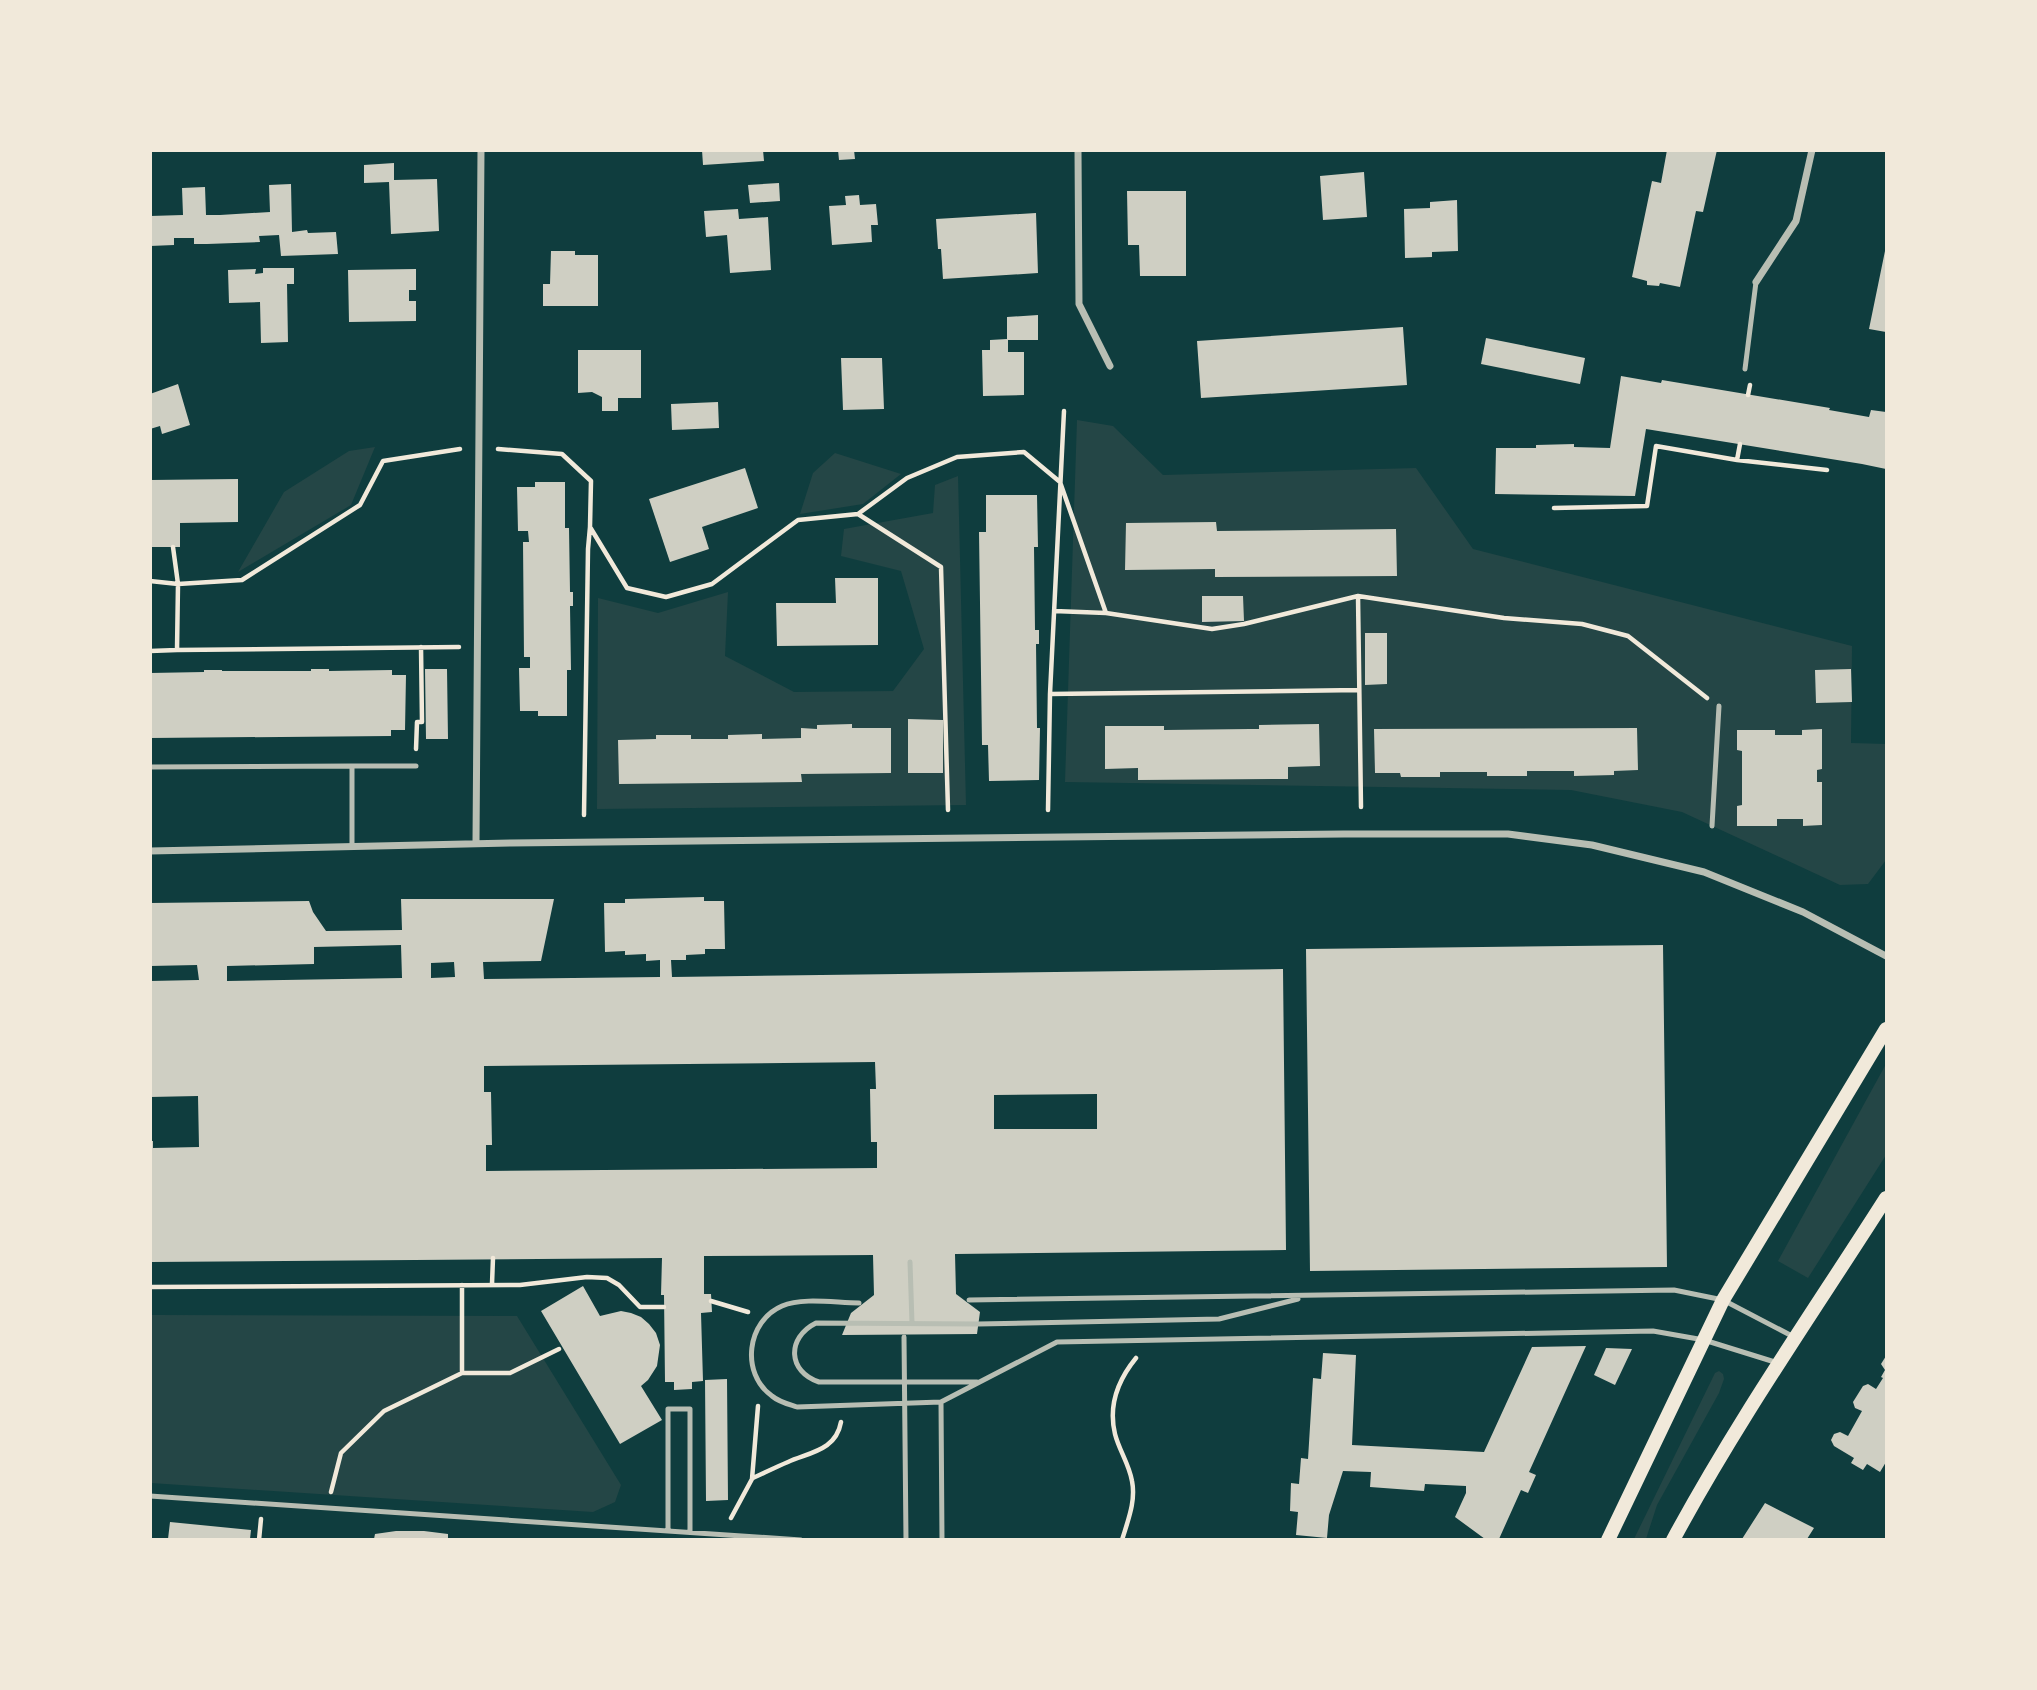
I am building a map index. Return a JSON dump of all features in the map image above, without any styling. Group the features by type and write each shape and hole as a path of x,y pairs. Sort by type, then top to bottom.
{"main road":[{"path":"1608,1539 1723,1300 1886,1029"},
{"path":"1673,1539 1706,1479 1778,1363 1797,1338 1886,1198"}],"street":[{"path":"476,843 481,150"},
{"path":"1078,150 1079,304 1110,366"},
{"path":"1756,282 1796,221 1812,150"},
{"path":"150,850 476,843 1508,834 1592,845 1704,872 1803,912 1886,956"}],"lane":[{"path":"1745,369 1756,282"},
{"path":"1712,826 1719,706"},
{"path":"352,766 352,845"},
{"path":"150,767 416,766"},
{"path":"910,1262 912,1323"},
{"path":"969,1300 1674,1290 1723,1300 1797,1338"},
{"path":"978,1382 827,1382 812,1379 801,1370 797,1364 795,1346 808,1327 816,1324 1219,1319 1307,1296"},
{"path":"859,1303 796,1301 780,1306 766,1317 755,1334 751,1349 752,1364 760,1384 771,1396 797,1407 941,1402 1057,1342 1653,1331 1704,1340 1778,1363"},
{"path":"904,1337 906,1539"},
{"path":"941,1402 942,1539"},
{"path":"668,1531 668,1409 690,1409 690,1532"},
{"path":"150,1496 801,1539"}],"path":[{"path":"1048,810 1050,694 1064,411"},
{"path":"1737,460 1740,444"},
{"path":"1554,508 1647,506 1656,446 1737,460 1827,470"},
{"path":"150,581 178,584 242,580 360,505 383,461 460,449"},
{"path":"497,449 562,454 591,481 584,815"},
{"path":"590,527 627,588 666,597 712,584 798,520 858,514 907,478 957,457 1024,452 1060,482 1106,613"},
{"path":"858,514 942,567 948,810"},
{"path":"173,547 178,584 177,650"},
{"path":"1054,611 1106,613 1212,629 1244,625 1358,596 1504,618 1583,624 1628,636 1719,706"},
{"path":"1358,596 1361,807"},
{"path":"416,766 417,722 422,722 421,647"},
{"path":"150,651 459,647"},
{"path":"1050,694 1359,690"},
{"path":"492,1284 493,1258"},
{"path":"150,1287 520,1285 587,1277 607,1278 619,1285 640,1307 664,1307"},
{"path":"462,1284 462,1373"},
{"path":"711,1301 766,1317"},
{"path":"1122,1539 1133,1503 1133,1483 1129,1466 1115,1435 1113,1411 1116,1393 1124,1373 1139,1355 1163,1339"},
{"path":"327,1508 341,1453 384,1411 462,1373 510,1373 559,1349"},
{"path":"723,1534 752,1479 760,1384"},
{"path":"752,1479 824,1448 839,1435 845,1404"}],"shaded area":[{"path":"1077,420 1113,426 1163,475 1416,468 1473,549 1852,646 1851,743 1886,744 1886,860 1868,884 1840,885 1682,812 1571,790 1065,782"},
{"path":"375,447 351,505 238,572 284,492 349,451"},
{"path":"835,453 901,474 863,504 800,514 813,473"},
{"path":"958,476 966,805 597,809 598,598 658,613 728,592 725,656 794,692 893,691 924,649 901,571 841,556 844,529 933,513 935,485"},
{"path":"1886,1064 1886,1155 1808,1278 1778,1261"},
{"path":"150,1315 517,1316 621,1485 615,1502 593,1512 151,1483"},
{"path":"1719,1371 1724,1379 1719,1393 1657,1505 1646,1539 1634,1539 1715,1373"}],"building":[{"path":"702,150 763,150 764,161 703,165"},
{"path":"838,150 854,150 855,159 839,160"},
{"path":"1667,150 1717,150 1703,212 1696,211 1680,287 1660,283 1659,286 1647,285 1647,281 1632,277 1652,181 1661,183"},
{"path":"394,163 394,180 437,179 439,231 391,234 389,182 364,183 364,165"},
{"path":"1364,172 1367,217 1323,220 1320,176"},
{"path":"779,183 780,201 750,203 748,185"},
{"path":"291,184 292,232 336,232 338,254 281,256 279,235 259,236 260,242 207,244 194,244 194,238 174,238 174,245 150,246 150,216 183,215 182,188 205,187 206,215 220,215 270,212 269,185"},
{"path":"1127,191 1186,191 1186,276 1140,276 1139,245 1128,245"},
{"path":"859,195 860,205 876,204 878,225 871,225 872,242 832,245 829,206 846,205 845,196"},
{"path":"1457,200 1458,251 1432,252 1432,257 1405,258 1404,209 1430,208 1430,202"},
{"path":"738,209 739,219 768,217 771,270 730,273 727,235 706,237 704,211"},
{"path":"1036,213 1038,273 943,279 936,219"},
{"path":"551,251 598,255 598,306 543,306 543,284 550,284"},
{"path":"1886,252 1886,332 1869,329"},
{"path":"263,268 294,268 294,284 287,284 288,342 261,343 260,302 229,303 228,270 256,269 255,274 263,273"},
{"path":"416,269 416,290 409,290 409,301 416,301 416,321 349,322 348,270"},
{"path":"1038,315 1038,340 1008,340 1008,352 1024,352 1024,395 983,396 982,350 990,350 990,340 1007,339 1007,317"},
{"path":"1403,327 1407,385 1201,398 1197,341"},
{"path":"1486,338 1585,358 1580,384 1481,364"},
{"path":"578,350 641,350 641,398 618,398 618,411 602,411 602,397 592,392 578,393"},
{"path":"841,358 882,358 884,409 843,410"},
{"path":"1621,376 1661,383 1662,380 1869,417 1871,410 1886,412 1886,469 1646,429 1635,496 1495,494 1496,448 1574,444 1574,447 1610,448"},
{"path":"178,384 190,425 162,434 160,426 150,429 150,394"},
{"path":"718,402 719,428 672,430 671,404"},
{"path":"745,468 758,508 702,527 709,549 670,562 649,499"},
{"path":"238,479 238,522 180,523 180,547 150,547 150,480"},
{"path":"535,482 565,482 565,528 569,528 570,592 573,592 573,606 570,606 571,670 567,670 567,716 538,716 538,711 520,711 519,668 530,668 530,657 524,657 523,542 529,542 528,531 518,531 517,487 535,487"},
{"path":"986,495 1037,495 1038,547 1034,547 1035,630 1039,630 1039,644 1036,644 1037,728 1040,728 1039,780 989,781 988,745 982,745 979,532 986,532"},
{"path":"1216,522 1217,531 1396,529 1397,576 1215,577 1215,569 1125,570 1126,523"},
{"path":"835,578 878,578 878,645 777,646 776,603 836,603"},
{"path":"1202,596 1243,596 1244,621 1202,622"},
{"path":"1365,633 1387,633 1387,684 1365,685"},
{"path":"425,669 447,669 448,739 426,739"},
{"path":"1851,669 1852,702 1816,703 1815,670"},
{"path":"392,670 392,675 406,675 405,730 391,730 391,736 150,738 150,673"},
{"path":"908,719 943,720 943,773 908,773"},
{"path":"852,724 852,728 891,728 891,773 801,774 802,782 619,784 618,740 656,739 656,735 691,735 691,739 728,739 728,735 762,734 762,739 801,738 801,728 817,729 817,725"},
{"path":"1319,724 1320,766 1288,767 1288,779 1138,780 1138,768 1105,769 1105,726 1164,726 1164,730 1259,729 1259,725"},
{"path":"1637,728 1638,770 1614,771 1614,775 1574,776 1574,771 1527,771 1527,776 1487,776 1487,772 1440,772 1440,777 1401,777 1400,773 1375,773 1374,729"},
{"path":"1822,729 1822,769 1817,770 1817,782 1822,782 1822,825 1803,826 1803,819 1777,819 1777,826 1737,826 1737,806 1742,805 1742,751 1737,750 1737,730 1775,730 1775,735 1802,735 1802,730"},
{"path":"704,897 704,901 724,901 725,949 705,949 705,954 686,955 686,960 671,960 672,977 1283,969 1286,1250 955,1254 956,1294 980,1312 977,1334 842,1335 851,1313 874,1295 873,1255 704,1256 704,1294 711,1294 712,1312 701,1313 703,1381 692,1382 692,1389 674,1390 674,1382 665,1382 662,1258 150,1262 150,1141 153,1141 153,1148 199,1147 198,1096 150,1097 150,981 199,980 197,965 150,966 150,903 309,901 326,931 402,930 401,899 554,899 541,961 483,962 484,979 660,977 660,960 646,961 646,954 605,952 604,903 625,903 625,899","holes":["401,945 402,978 227,981 227,966 314,964 314,947","454,962 455,977 431,978 431,963","875,1062 876,1089 870,1089 871,1142 877,1142 877,1168 486,1171 486,1145 492,1145 491,1092 484,1092 484,1066","1097,1094 1097,1129 994,1129 994,1095"]},
{"path":"1663,945 1667,1267 1310,1271 1306,949"},
{"path":"583,1286 600,1316 621,1311 641,1317 656,1333 660,1345 657,1366 641,1386 662,1420 620,1444 541,1311"},
{"path":"1586,1346 1529,1472 1536,1475 1528,1493 1521,1490 1499,1539 1485,1539 1455,1517 1466,1493 1466,1486 1425,1484 1424,1491 1370,1487 1371,1472 1343,1471 1329,1515 1327,1538 1296,1535 1298,1512 1290,1511 1291,1483 1299,1484 1301,1458 1308,1459 1313,1378 1321,1379 1323,1353 1356,1355 1352,1445 1484,1452 1532,1347"},
{"path":"1606,1348 1632,1349 1615,1385 1594,1375"},
{"path":"1886,1356 1886,1462 1880,1472 1867,1464 1863,1470 1851,1463 1854,1458 1834,1446 1831,1440 1834,1434 1840,1432 1848,1436 1862,1411 1855,1408 1853,1402 1863,1386 1868,1384 1876,1389 1883,1378 1881,1377 1885,1370 1881,1364"},
{"path":"727,1379 728,1500 706,1501 705,1380"},
{"path":"1765,1503 1814,1528 1807,1539 1742,1539"},
{"path":"170,1522 251,1530 250,1539 168,1539"},
{"path":"396,1531 448,1534 448,1539 374,1539 375,1534"}]}
